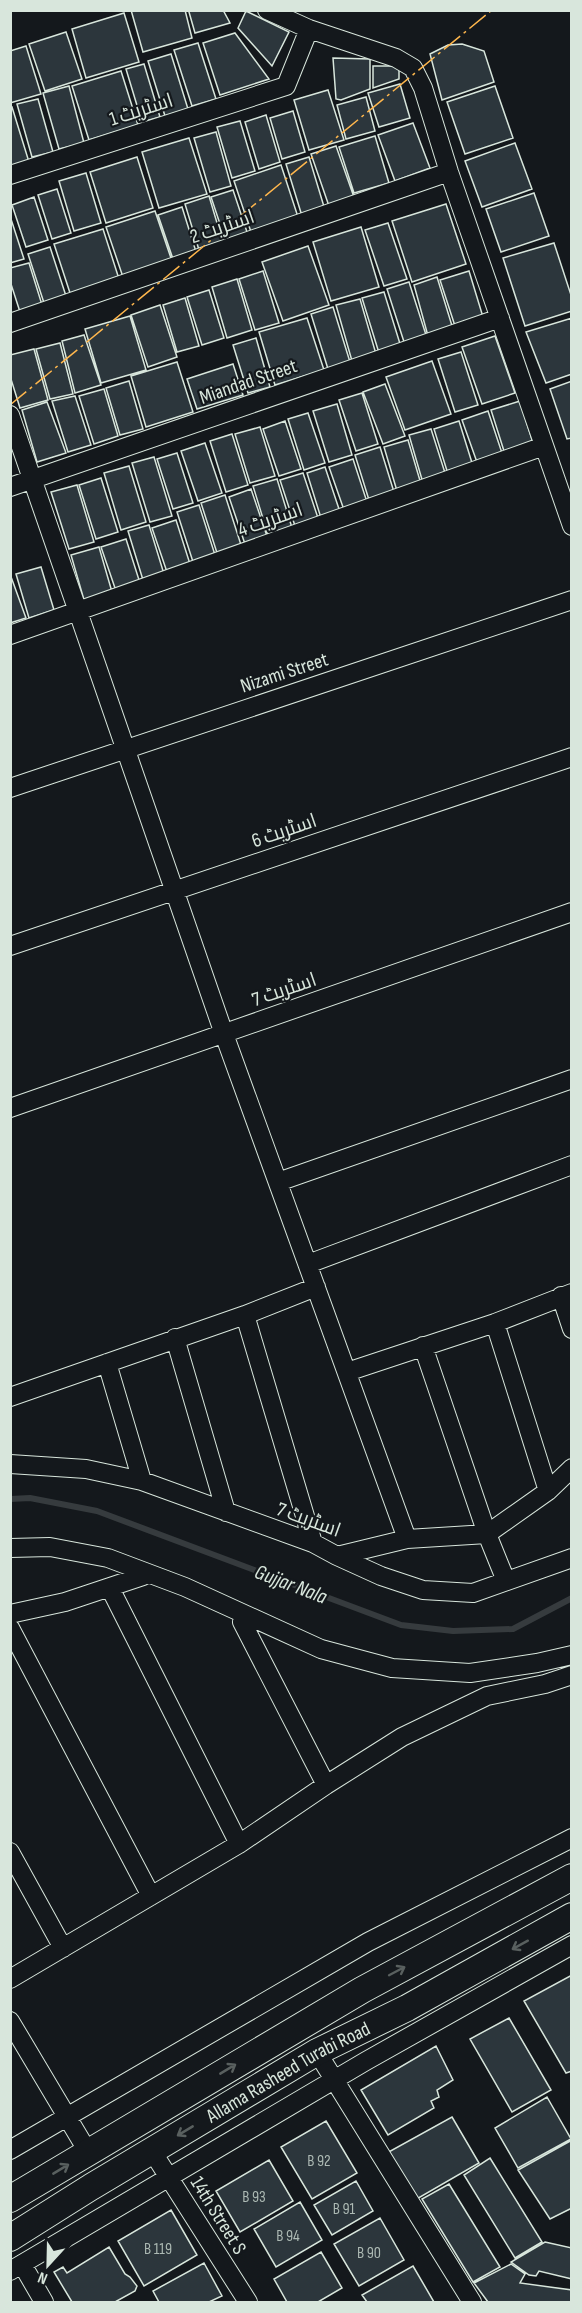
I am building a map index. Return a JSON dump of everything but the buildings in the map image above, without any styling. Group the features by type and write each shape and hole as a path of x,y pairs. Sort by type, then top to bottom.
{"main road":[{"name":"Allama Rasheed Turabi Road","path":"10,2199 362,1990 572,1877"},
{"name":"Allama Rasheed Turabi Road","path":"10,2238 317,2052 406,2008 572,1916"}],"street":[{"path":"267,10 309,29 396,58 413,68 423,88 449,172 572,526"},
{"name":"اسٹریٹ 1","path":"10,175 286,86 309,29"},
{"name":"اسٹریٹ 2","path":"10,323 449,172"},
{"name":"Miandad Street","path":"10,487 500,318"},
{"path":"10,415 224,1034 407,1539"},
{"name":"اسٹریٹ 4","path":"10,635 544,446"},
{"name":"Nizami Street","path":"10,788 572,600"},
{"name":"اسٹریٹ 6","path":"10,945 572,757"},
{"name":"اسٹریٹ 7","path":"10,1108 572,912"},
{"path":"278,1182 572,1079"},
{"path":"308,1264 572,1165"},
{"path":"10,1397 245,1315 316,1287"},
{"path":"347,1372 495,1323 566,1294 572,1329"},
{"path":"245,1315 313,1543"},
{"path":"495,1323 548,1491"},
{"path":"175,1338 226,1512"},
{"path":"423,1346 487,1534 506,1581"},
{"path":"107,1363 142,1481"},
{"name":"اسٹریٹ 7","path":"10,1464 86,1469 142,1481 313,1543 337,1556 407,1539 487,1534"},
{"path":"487,1534 548,1491 572,1468"},
{"path":"10,1548 50,1547 108,1558 185,1587 321,1649 392,1668 470,1673 572,1655"},
{"path":"337,1556 381,1576 423,1590 473,1593 572,1558"},
{"path":"10,1614 65,1602 110,1588 143,1576 145,1572"},
{"path":"110,1588 239,1844"},
{"path":"246,1615 242,1622 326,1785"},
{"path":"10,1628 151,1896"},
{"path":"537,1663 545,1684"},
{"path":"10,1979 239,1844 402,1737 487,1696 545,1684 572,1675"},
{"path":"10,2150 368,1942 572,1838"},
{"path":"10,1852 63,1948"},
{"path":"44,2302 16,2268 335,2080 572,1945"},
{"path":"10,2021 88,2152"},
{"path":"317,2052 472,2302"},
{"name":"14th Street S","path":"152,2151 248,2302"}],"waterway":[{"name":"Gujjar Nala","path":"10,1499 30,1498 97,1511 401,1625 453,1631 513,1629 572,1598"}],"power":[{"path":"10,405 492,10"}]}
